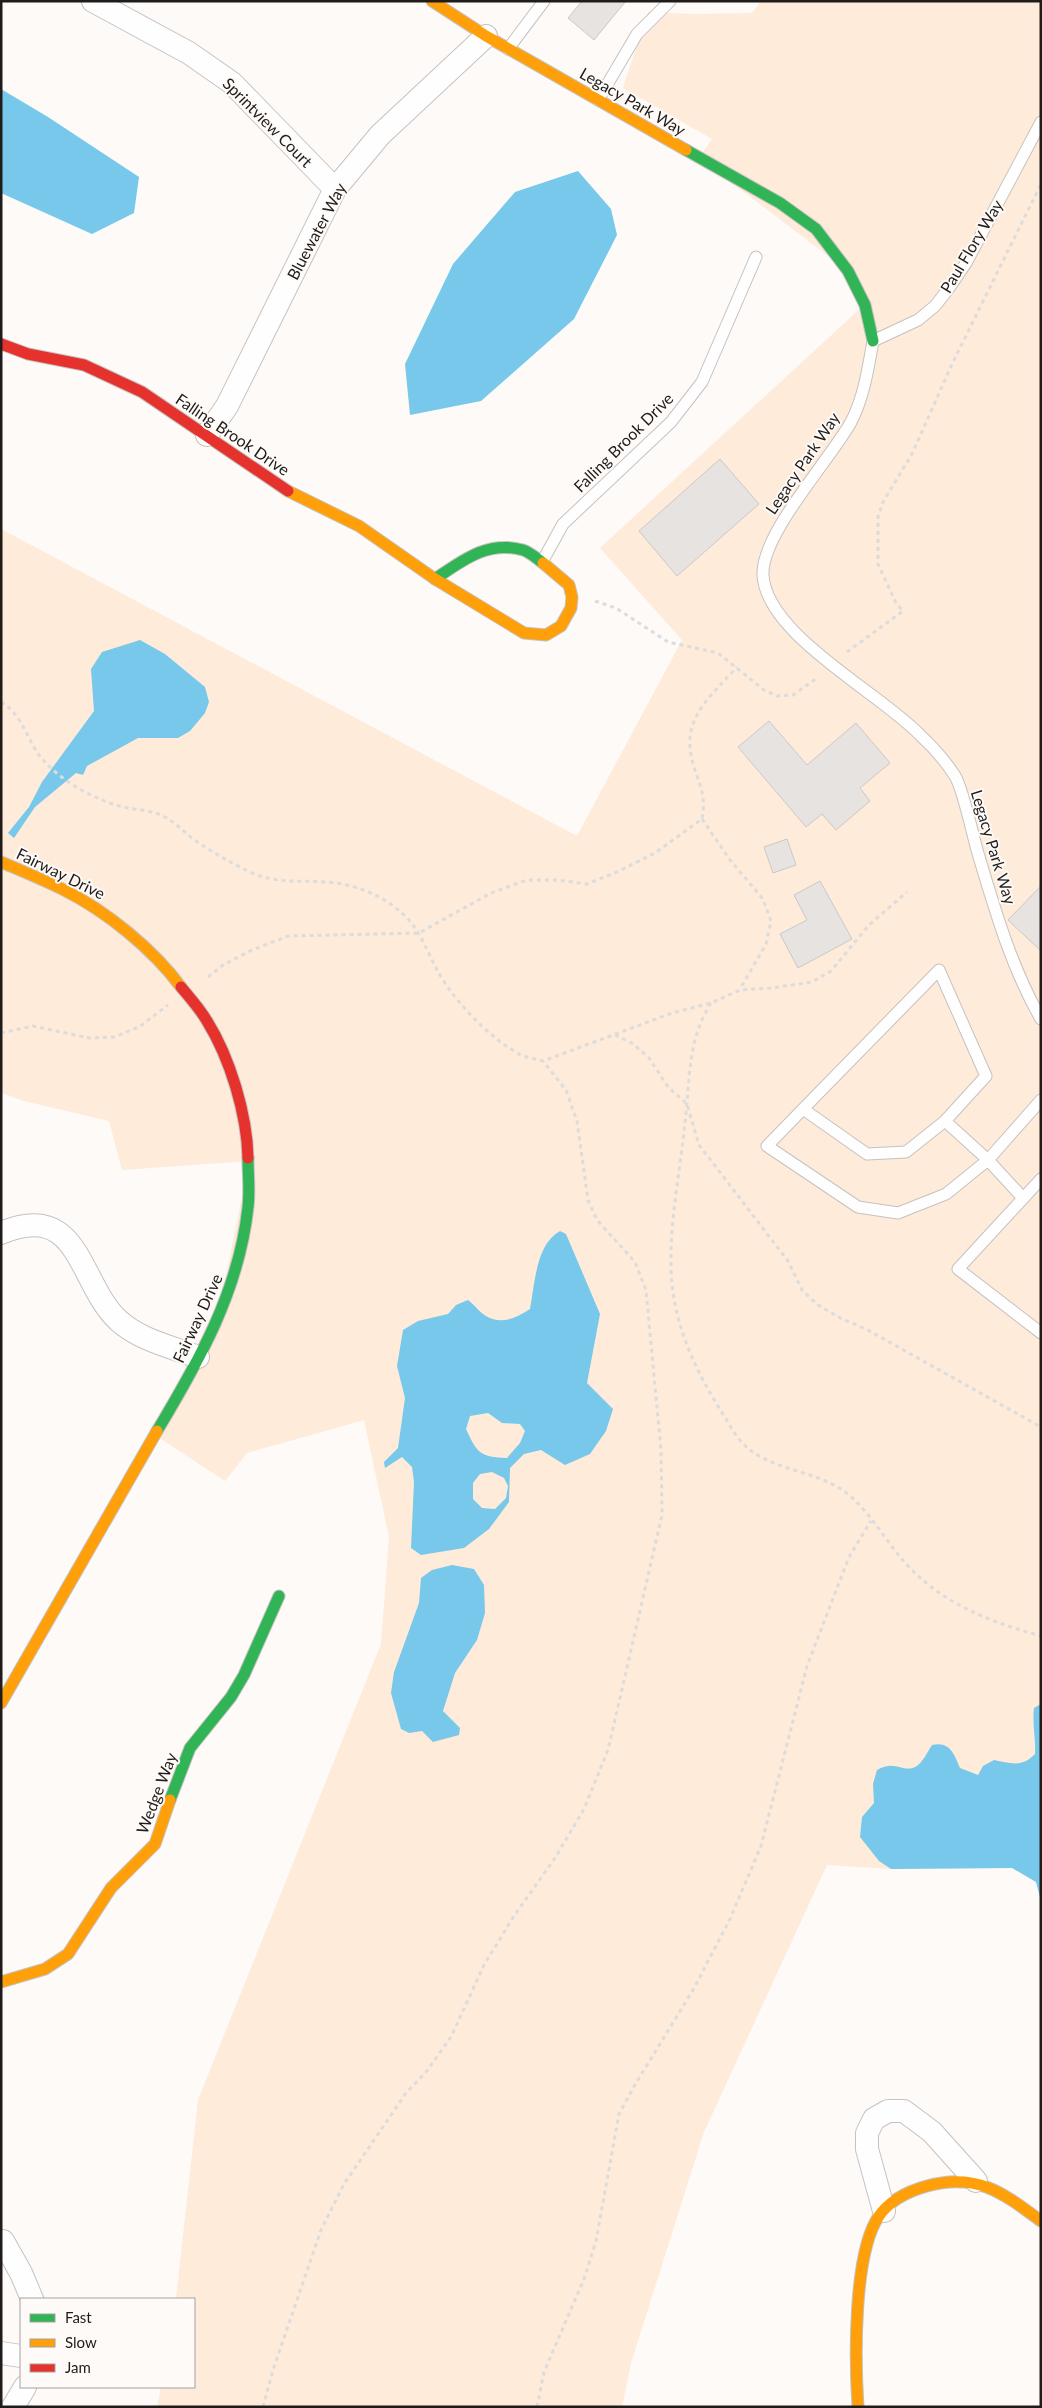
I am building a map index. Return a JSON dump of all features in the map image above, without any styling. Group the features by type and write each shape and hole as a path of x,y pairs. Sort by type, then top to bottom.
{"street":[{"name":"Sprintview Court","path":"93,1 189,53 232,83 335,189"},
{"name":"Legacy Park Way","path":"432,1 508,49 780,203 816,229 848,271 865,305 873,341"},
{"name":"Bluewater Way","path":"207,435 228,406 335,189 380,135 486,36"},
{"name":"Falling Brook Drive","path":"1,344 28,354 84,365 142,392 285,490 358,526 435,579 524,633 546,635 561,626 571,608 572,597"},
{"path":"435,579 470,555 499,547 525,550 557,573 569,585 572,597"},
{"name":"Fairway Drive","path":"1,862 62,888 102,911 138,938 170,969 198,1005 213,1031 231,1072 243,1116 249,1160 248,1206 242,1250 234,1279 217,1321 2,1698"},
{"path":"1,1234 24,1225 58,1232 76,1250 100,1296 118,1320 144,1337 198,1357"},
{"name":"Wedge Way","path":"1,1982 46,1969 68,1954 111,1888 155,1844 190,1748 231,1697 244,1675 279,1596"},
{"path":"884,2211 867,2149 867,2133 874,2119 888,2111 904,2111 932,2132 976,2181"},
{"path":"858,2407 854,2363 857,2303 872,2229 884,2211 904,2195 933,2184 963,2179 976,2181 994,2188 1041,2221"},
{"path":"3,2241 21,2273 32,2298"},
{"path":"1,2353 20,2356"},
{"path":"13,2407 24,2388"}],"lane":[{"path":"508,49 544,1"},
{"path":"598,100 637,34 670,1"},
{"name":"Paul Flory Way","path":"873,341 918,320 934,306 949,288 966,263 1041,122"},
{"name":"Falling Brook Drive","path":"542,562 564,524 670,422 702,382 756,257"},
{"name":"Legacy Park Way","path":"873,341 867,380 851,422 777,529 762,574 766,591 779,616 799,636 920,734 956,777 992,902 1028,996 1041,1020"},
{"path":"803,1109 867,1154 906,1152 945,1121 986,1076 939,970 803,1109 767,1146 858,1207 898,1213 946,1194 988,1160 1041,1100"},
{"path":"945,1121 988,1160 1023,1198"},
{"path":"1041,1179 958,1269 1041,1333"}],"path":[{"path":"847,652 903,612 896,603 878,564 878,517 883,502 912,454 953,362 1041,184"},
{"path":"572,597 600,602 616,608 652,634 668,642 718,653 764,690 777,696 793,695 817,678"},
{"path":"737,667 698,711 689,732 694,765 702,786 705,802 702,820 730,860 762,899 771,921 766,944 740,990"},
{"path":"1,702 9,706 23,724 45,762 74,784 104,801 161,814 178,824 191,837 224,860 254,874 282,882 327,882 362,889 388,900 406,916 419,933 438,972 465,1009 497,1038 522,1056 543,1061 672,1012 711,1002 740,990 772,988 812,982 831,971 869,925 908,892"},
{"path":"208,977 223,965 252,950 288,936 419,933 491,893 527,880 557,880 586,884 617,872 655,853 702,820"},
{"path":"1,1033 33,1026 90,1038 114,1037 139,1026 172,1002"},
{"path":"711,1002 697,1031 688,1073 687,1104 672,1241 672,1283 687,1350 711,1394 739,1438 751,1452 827,1482 847,1493 859,1504 912,1571 938,1591 965,1608 995,1623 1041,1636"},
{"path":"615,1034 632,1043 649,1058 668,1087 687,1104 699,1145 718,1173 754,1213 788,1261 802,1290 818,1304 842,1319 866,1329 1041,1427"},
{"path":"263,2407 273,2370 321,2230 344,2184 406,2093 426,2072 451,2037 484,1965 514,1916 555,1858 584,1809 608,1750 659,1532 662,1514 661,1450 646,1290 634,1262 597,1220 588,1200 574,1113 566,1090 543,1061"},
{"path":"537,2407 544,2372 584,2279 596,2241 619,2114 636,2082 693,1990 730,1919 760,1846 807,1666 849,1556 871,1521"}],"shaded area":[{"path":"761,1 1041,1 1041,1901 1036,1882 1012,1868 891,1869 827,1865 704,2132 631,2363 622,2407 157,2407 161,2388 195,2388 195,2298 176,2298 198,2100 381,1644 389,1537 364,1420 247,1453 225,1481 155,1435 217,1321 249,1161 122,1170 109,1121 24,1101 1,1093 1,529 577,836 682,640 600,548 864,305 848,271 699,158 712,139 623,88 648,12 691,14 752,13"}],"water":[{"path":"1,89 48,117 139,177 134,213 92,234 1,193"},
{"path":"578,171 611,209 617,235 574,319 481,401 410,415 405,364 453,264 515,192"},
{"path":"140,640 165,654 205,687 209,702 205,713 190,731 178,738 138,738 87,766 83,775 76,773 35,807 14,838 8,833 29,807 42,782 94,711 91,669 102,652"},
{"path":"560,1231 566,1234 600,1314 587,1383 613,1409 606,1431 590,1454 565,1465 541,1450 524,1454 510,1468 509,1502 489,1529 464,1548 421,1555 411,1548 414,1482 412,1467 402,1457 385,1468 384,1462 398,1448 405,1398 397,1366 403,1330 418,1321 448,1314 456,1305 468,1300 483,1314 497,1320 514,1318 530,1309 535,1276 541,1255 552,1237","holes":["488,1413 502,1423 520,1424 525,1431 520,1443 507,1458 485,1455 473,1444 466,1429 470,1416","492,1472 504,1478 508,1486 506,1498 495,1509 482,1508 473,1499 473,1483 480,1474"]},
{"path":"452,1565 474,1569 484,1585 485,1613 477,1640 455,1673 443,1711 460,1728 459,1735 433,1742 422,1731 409,1733 401,1729 391,1693 394,1672 419,1603 421,1578 432,1570"},
{"path":"1041,1704 1041,1901 1036,1882 1012,1868 891,1869 879,1861 860,1837 862,1817 874,1803 873,1784 877,1770 889,1766 915,1767 932,1745 938,1744 951,1750 960,1768 978,1775 983,1766 994,1760 1021,1763 1035,1754 1034,1708"}],"building":[{"path":"582,1 626,1 594,40 568,18"},
{"path":"720,459 759,504 677,576 639,531"},
{"path":"769,721 807,765 856,723 890,763 860,788 870,801 836,830 822,814 806,827 738,747"},
{"path":"787,839 796,865 773,873 764,847"},
{"path":"820,881 852,939 798,968 780,934 807,920 794,895"},
{"path":"1041,886 1041,951 1008,920"}],"traffic: fast":[{"path":"686,150 780,203 816,229 848,271 865,305 873,341"},
{"path":"435,579 476,554 498,548 523,550 543,563"},
{"path":"157,1431 202,1352 215,1324 236,1268 249,1201 248,1158"},
{"path":"170,1800 190,1748 231,1697 244,1675 279,1596"}],"traffic: slow":[{"path":"432,1 486,36 686,150"},
{"path":"288,491 359,526 435,579 524,633 546,635 561,626 571,608 572,597 569,585 543,563"},
{"path":"1,862 64,890 112,920 143,945 181,987"},
{"path":"1,1703 157,1431"},
{"path":"1,1982 45,1969 68,1954 111,1888 155,1844 170,1800"},
{"path":"858,2407 856,2336 860,2281 864,2255 871,2233 883,2210 900,2197 913,2191 945,2182 961,2182 989,2188 1014,2202 1041,2221"}],"traffic: jam":[{"path":"1,344 28,354 84,365 142,392 288,491"},
{"path":"181,987 207,1021 230,1069 241,1105 248,1158"}]}
